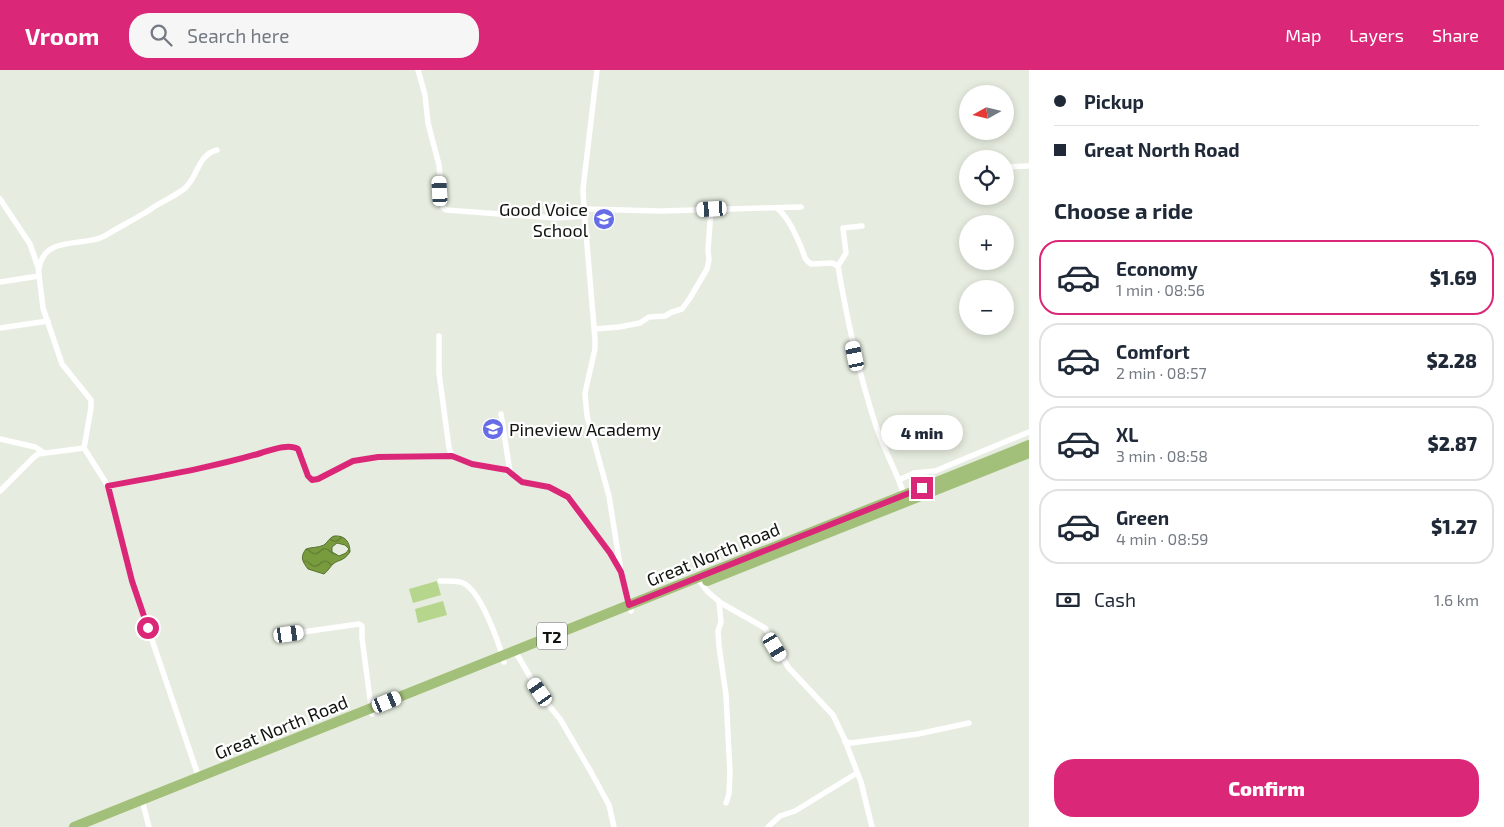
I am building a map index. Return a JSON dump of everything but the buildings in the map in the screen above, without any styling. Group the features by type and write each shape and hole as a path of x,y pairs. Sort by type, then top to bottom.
{"highway":[{"name":"Great North Road","path":"74,827 142,802 699,581 905,498 1029,445"},
{"name":"Great North Road","path":"905,498 1029,453"},
{"name":"Great North Road","path":"86,827 142,802"}],"street":[{"path":"418,70 425,95 428,123 439,165 443,208 446,210 556,218 584,216"},
{"path":"597,70 583,188 595,329 595,349 587,384 586,402 587,416 609,496 621,572 630,608"},
{"path":"39,274 43,256 51,247 102,238 184,189 202,160 212,151 217,150"},
{"path":"1014,166 1029,166"},
{"path":"0,199 28,239 39,274 42,304 62,364 90,397 92,402 84,448 108,486 132,581 200,779"},
{"path":"584,209 661,211 801,207"},
{"path":"595,329 640,323 650,317 665,316 682,309 707,269 712,209"},
{"path":"778,209 790,224 802,248 805,259 811,264 832,263 838,266"},
{"path":"862,226 843,228 846,253 838,266 855,356 866,395 877,429 905,498"},
{"path":"0,282 39,274"},
{"path":"0,328 48,321"},
{"path":"439,336 439,373 449,448 452,456"},
{"path":"501,414 510,472"},
{"path":"899,480 914,473 935,470 1029,432"},
{"path":"0,439 35,447 43,452"},
{"path":"108,486 209,467 292,446 298,449 308,476 312,480 318,479 353,461 378,457 452,456 472,464 510,472 522,482 542,484 568,497 610,553 621,572"},
{"path":"0,491 33,458 43,452 84,448"},
{"path":"440,581 462,582 470,589 483,606 503,659"},
{"path":"699,581 719,601 762,625 768,631 775,647 788,667 833,715 861,782 872,827"},
{"path":"719,601 721,622 718,631 718,646 726,695 730,773 729,794 726,803"},
{"path":"285,629 289,634 359,624 362,626 371,711"},
{"path":"516,653 547,705 560,719 586,762 609,805 614,827"},
{"path":"845,741 851,743 918,734 969,723"},
{"path":"768,827 780,816 795,811 857,773"},
{"path":"142,802 147,814 149,827"}],"shaded area":[{"path":"437,581 441,595 413,603 409,589"},
{"path":"443,601 447,615 418,623 415,609"}],"water":[{"path":"332,537 344,538 349,545 350,552 333,564 324,574 308,569 302,559 306,549 324,545","holes":["337,543 345,545 349,549 346,553 339,556 332,552 332,547"]}],"place":[{"name":"Good Voice School","path":"604,219"},
{"name":"Pineview Academy","path":"493,429"}],"route":[{"path":"148,628 132,581 108,486 217,466 292,446 298,449 308,476 312,480 318,479 353,461 378,457 452,456 472,464 507,470 522,482 542,484 557,490 568,497 610,553 621,572 629,605 922,488"}]}
